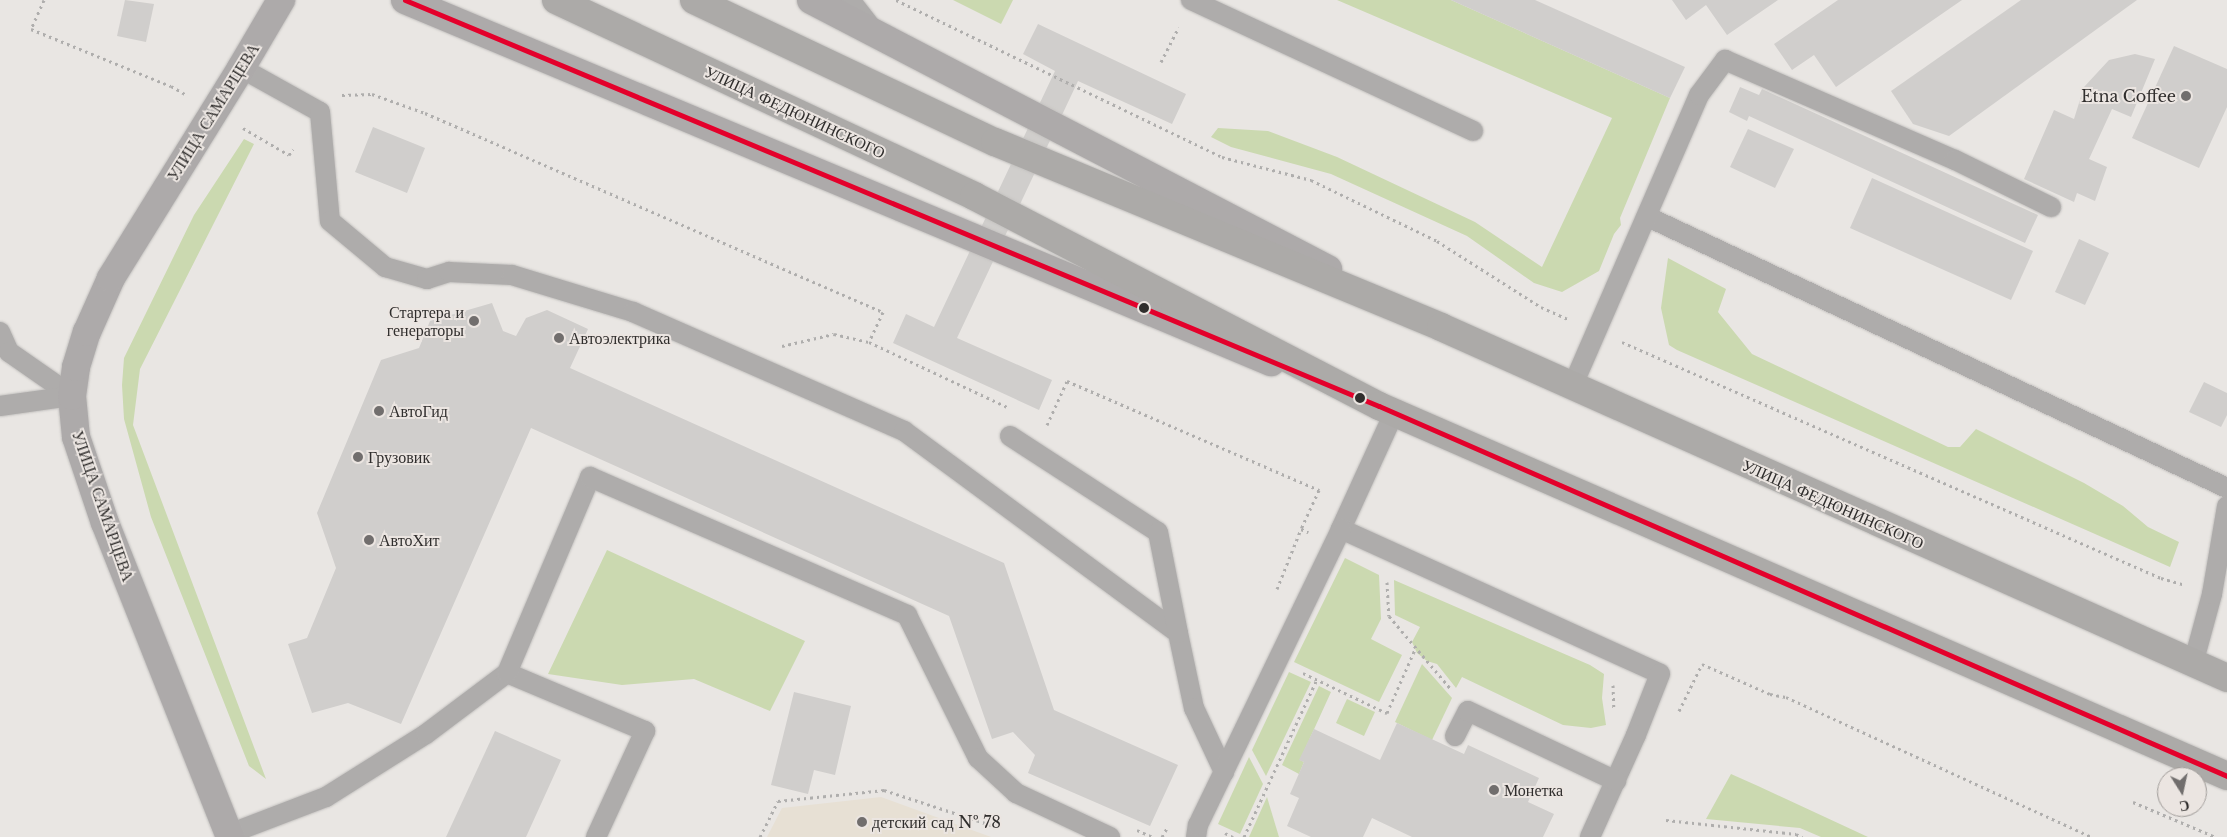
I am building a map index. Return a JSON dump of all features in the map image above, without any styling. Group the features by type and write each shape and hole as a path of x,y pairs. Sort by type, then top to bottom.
{"highway":[{"name":"УЛИЦА ФЕДЮНИНСКОГО","path":"556,0 974,196 1386,410 2227,776"},
{"name":"УЛИЦА ФЕДЮНИНСКОГО","path":"694,0 995,142 1441,327 2227,678"}],"main road":[{"name":"УЛИЦА САМАРЦЕВА","path":"230,835 105,523 76,437 72,396 76,368 87,332 111,278 281,0"},
{"name":"УЛИЦА ФЕДЮНИНСКОГО","path":"405,0 1386,410"},
{"name":"УЛИЦА ФЕДЮНИНСКОГО","path":"811,0 1441,327"}],"lane":[{"path":"850,0 862,18 886,39"},
{"path":"1192,0 1473,131"},
{"path":"1572,387 1598,332 1699,95 1725,60 1955,160 2051,207"},
{"path":"241,68 320,112 330,221 385,267 427,279 449,272 512,275 633,312 904,431 1178,633"},
{"path":"1648,217 2227,488"},
{"path":"0,332 4,357 72,396"},
{"path":"0,406 72,396"},
{"path":"1196,837 1198,825 1341,529 1386,410"},
{"path":"1010,436 1158,532 1194,708 1224,772"},
{"path":"230,835 326,797 426,734 507,673 590,477 907,614 978,758 1016,793 1110,837"},
{"path":"2194,664 2212,594 2227,506"},
{"path":"1341,529 1660,674 1616,781 1590,837"},
{"path":"507,673 645,731 596,837"},
{"path":"1455,736 1468,711 1616,781"}],"path":[{"path":"44,0 31,29 171,86 289,155 333,95 372,94 425,113 883,312"},
{"path":"896,0 1222,157 1311,180 1437,241 1541,307 2161,578 2212,594"},
{"path":"1161,62 1192,0"},
{"path":"735,356 834,334 869,342"},
{"path":"1386,578 1388,616 1468,711"},
{"path":"1277,661 1387,713 1416,647"},
{"path":"1244,837 1317,680"},
{"path":"1786,697 2092,837"},
{"path":"760,837 778,802 884,790 994,826 1016,793"},
{"path":"2133,802 2216,837"},
{"path":"1666,820 1796,834 1802,837"},
{"path":"1135,829 1153,837"}],"shaded area":[{"name":"детский сад № 78","path":"881,797 991,837 767,837 782,808"}],"green space":[{"path":"953,0 1013,0 1001,24"},
{"path":"1337,0 1451,0 1670,98 1620,218 1621,225 1614,234 1599,271 1562,292 1534,283 1467,236 1331,174 1231,147 1211,137 1218,128 1268,131 1337,157 1475,222 1542,267 1612,118"},
{"path":"244,139 254,144 140,369 133,425 266,779 249,766 151,517 124,419 122,385 124,358 194,215"},
{"path":"1668,258 1726,289 1718,312 1752,354 1948,447 1960,447 1976,429 2084,483 2123,506 2148,527 2179,542 2170,567 1677,350 1669,345 1661,308"},
{"path":"607,550 805,641 770,711 694,679 622,685 548,674"},
{"path":"1345,558 1379,575 1381,619 1371,639 1402,655 1379,702 1294,662"},
{"path":"1394,580 1590,665 1604,674 1602,698 1606,725 1591,728 1563,725 1462,677 1456,688 1437,664 1427,661 1417,653 1412,642 1420,627 1395,615"},
{"path":"1422,664 1452,698 1432,740 1395,722"},
{"path":"1289,672 1311,682 1266,776 1252,750"},
{"path":"1319,686 1331,692 1300,760 1304,762 1299,774 1282,765"},
{"path":"1347,699 1375,712 1364,736 1336,723"},
{"path":"1249,757 1263,784 1240,834 1218,824"},
{"path":"1731,774 1868,837 1821,837 1800,828 1706,819"},
{"path":"1267,797 1279,837 1249,837"}],"building":[{"path":"125,0 154,4 146,42 117,36"},
{"path":"1451,0 1535,0 1685,67 1670,98"},
{"path":"1672,0 1778,0 1727,35 1706,5 1686,20"},
{"path":"1838,0 1962,0 1836,87 1814,55 1792,70 1774,44"},
{"path":"2021,0 2137,0 1949,136 1913,124 1891,91"},
{"path":"1038,24 1186,94 1172,124 1078,81 957,338 1052,380 1039,410 893,343 906,314 934,327 1055,71 1023,54"},
{"path":"2174,46 2227,69 2227,107 2199,168 2132,138"},
{"path":"2135,54 2155,59 2131,117 2112,109 2089,159 2107,167 2095,201 2077,193 2074,202 2024,179 2054,110 2074,119 2084,87 2109,60"},
{"path":"1740,87 1759,95 1762,89 2038,215 2025,243 1749,116 1747,121 1729,112"},
{"path":"373,127 425,148 407,193 355,172"},
{"path":"1748,129 1794,149 1775,188 1730,167"},
{"path":"1872,178 2033,251 2011,300 1850,228"},
{"path":"2079,239 2109,253 2085,305 2055,292"},
{"path":"492,303 503,331 516,336 526,318 547,310 588,329 570,368 1004,563 1054,710 1178,765 1150,826 1028,773 1035,755 1013,732 992,739 949,616 531,428 401,724 348,703 312,713 288,644 307,638 336,568 317,513 381,360 419,348 430,321"},
{"path":"2204,382 2227,393 2227,415 2221,427 2189,412"},
{"path":"794,692 851,706 835,775 814,770 808,794 771,785"},
{"path":"1397,723 1464,754 1468,745 1539,778 1528,802 1554,814 1543,837 1412,837 1372,818 1363,837 1311,837 1287,826 1299,798 1290,794 1304,762 1299,760 1314,729 1380,760"},
{"path":"495,731 561,760 526,837 446,837"}],"transit line":[{"path":"405,0 1379,406 2227,776"}],"place":[{"name":"Etna Coffee","path":"2186,96"},
{"name":"Стартера и генераторы","path":"474,321"},
{"name":"Автоэлектрика","path":"559,338"},
{"name":"АвтоГид","path":"379,411"},
{"name":"Грузовик","path":"358,457"},
{"name":"АвтоХит","path":"369,540"},
{"name":"Монетка","path":"1494,790"},
{"name":"детский сад № 78","path":"862,822"}]}
